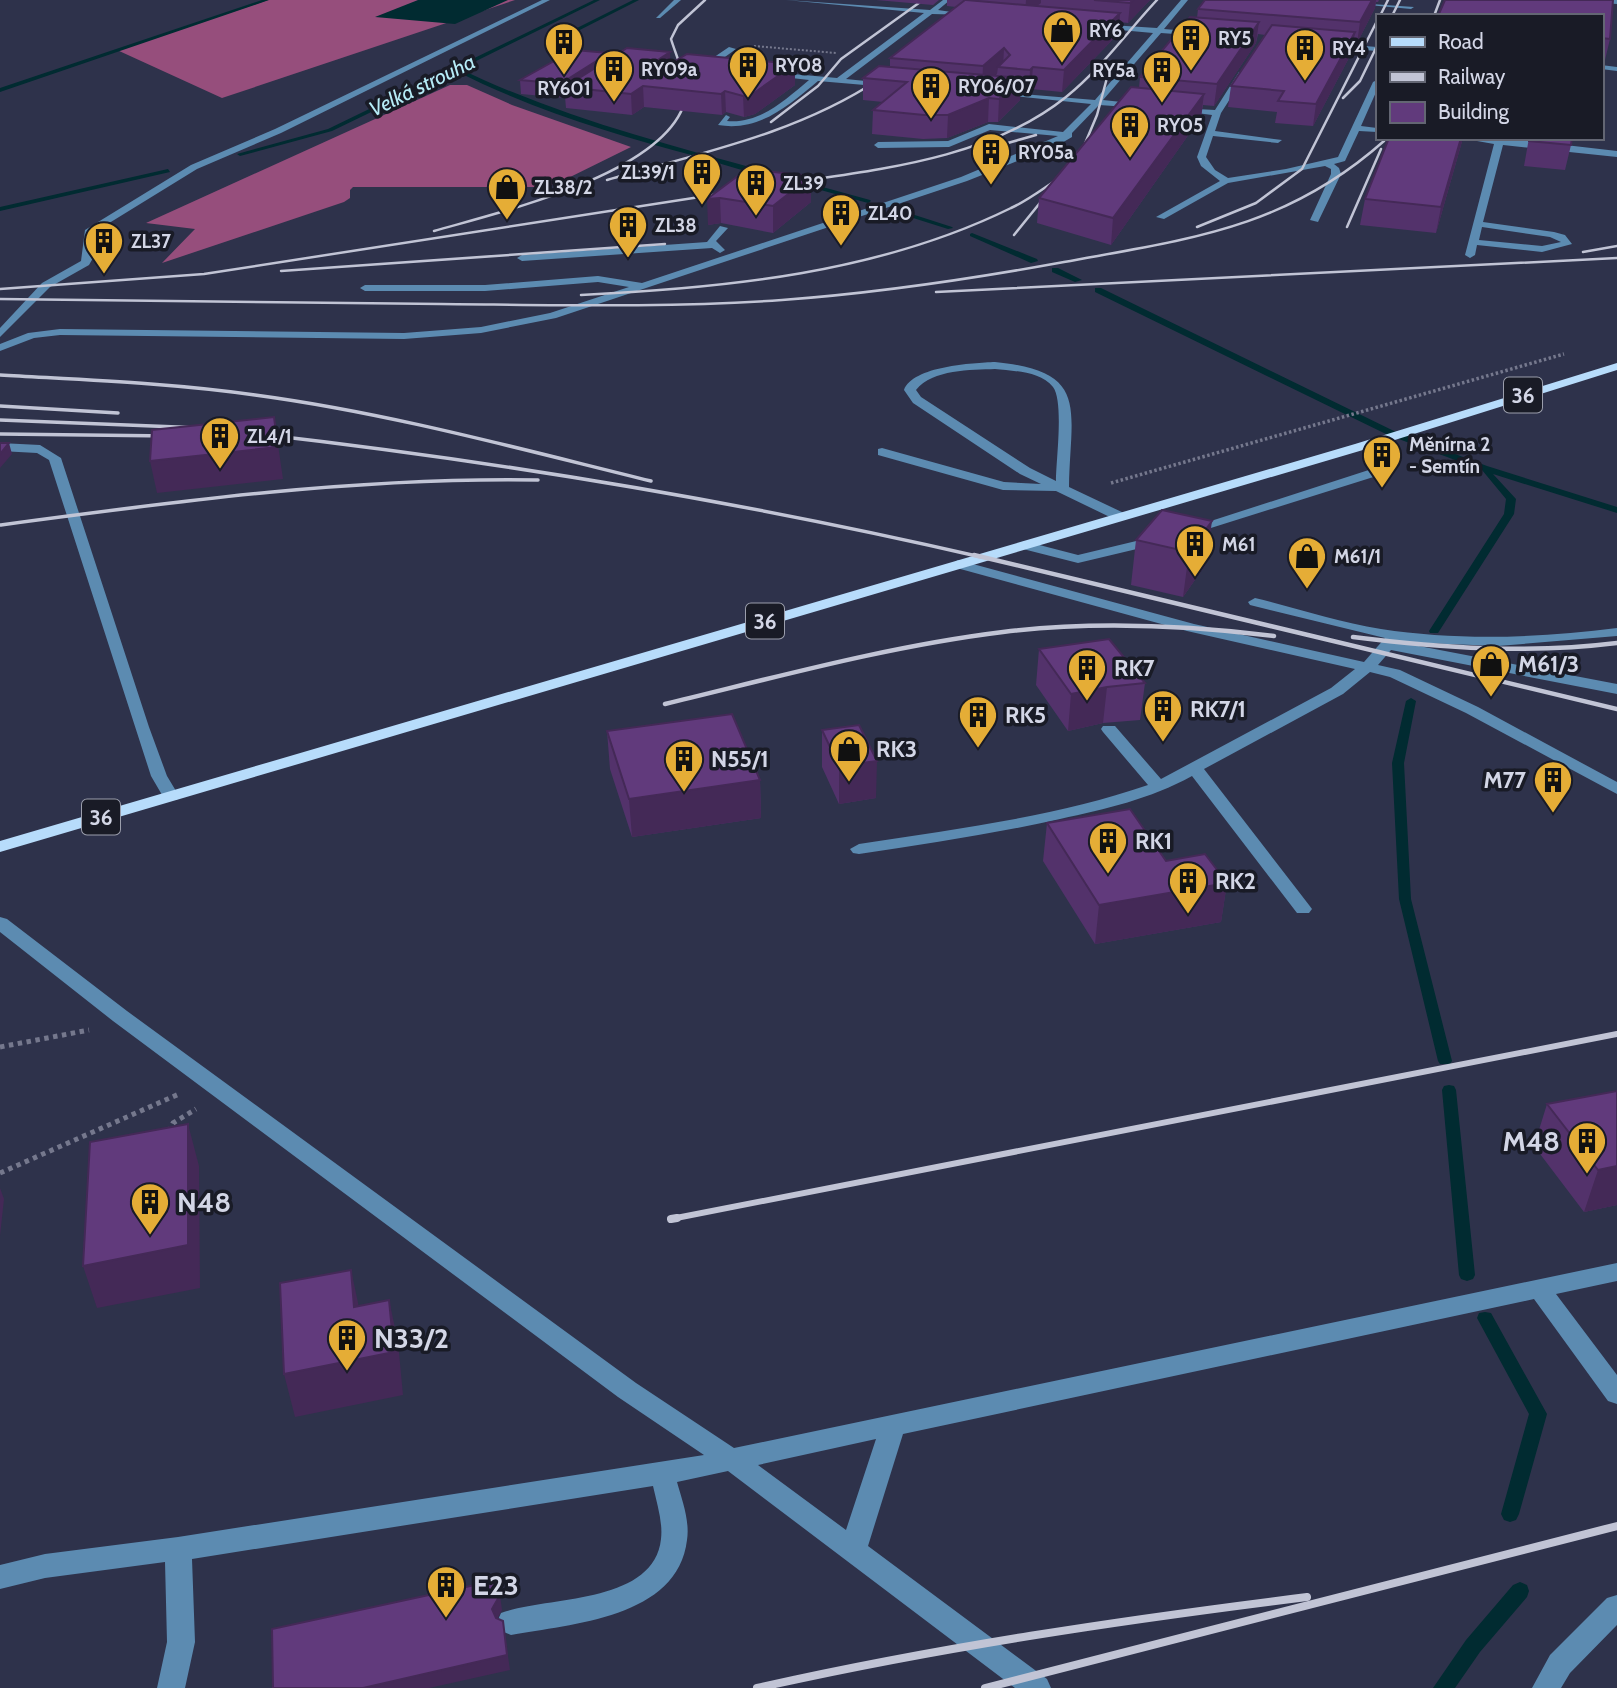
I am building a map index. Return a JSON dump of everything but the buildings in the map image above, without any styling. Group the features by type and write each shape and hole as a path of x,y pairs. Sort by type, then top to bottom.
{"main road":[{"name":"36","path":"0,846 1359,447 1617,366"}],"lane":[{"path":"0,336 46,285 85,263 88,258 88,232 106,220 149,197 194,167 288,126 547,0"},
{"path":"658,16 678,0"},
{"path":"789,0 975,15"},
{"path":"839,80 947,0"},
{"path":"0,348 21,339 79,331 375,336 461,332 540,319 736,256 1017,160 1069,135 1185,0"},
{"path":"1318,0 1413,4"},
{"path":"1587,0 1617,2"},
{"path":"1083,24 1210,35"},
{"path":"1315,44 1376,49"},
{"path":"704,68 732,50"},
{"path":"691,66 716,69"},
{"path":"1226,181 1207,168 1200,156 1201,146 1217,113 1245,70"},
{"path":"766,73 901,86"},
{"path":"726,117 721,123 761,119 816,78"},
{"path":"993,84 984,93 1150,107"},
{"path":"1161,217 1226,181 1328,164 1342,159 1376,84"},
{"path":"1163,108 1217,113"},
{"path":"878,145 949,144 989,127 1069,135"},
{"path":"1356,128 1376,130"},
{"path":"1209,133 1278,140"},
{"path":"1470,255 1500,140 1617,154"},
{"path":"1315,220 1336,174 1335,168 1328,164"},
{"path":"1474,242 1542,249 1567,244 1562,237 1551,234 1478,224"},
{"path":"713,245 713,238 723,228"},
{"path":"522,258 713,245 736,256"},
{"path":"365,288 485,288 598,279 644,286"},
{"path":"0,336 21,339"},
{"path":"1062,489 1064,400 1061,389 1055,383 1028,369 996,364 930,376 911,386 910,390 917,400 1012,464 1062,489 1121,517"},
{"path":"0,447 40,449 55,458 141,727 159,776 171,796"},
{"path":"882,452 1003,486 1062,489"},
{"path":"1024,545 1078,559 1161,539 1378,471"},
{"path":"1161,539 1223,533"},
{"path":"958,565 1192,628 1368,667 1421,684 1617,789"},
{"path":"1255,602 1392,640 1617,689"},
{"path":"859,849 1005,826 1118,801 1159,787 1324,699 1368,667 1392,640 1495,640 1617,632"},
{"path":"1109,729 1159,787"},
{"path":"1195,769 1303,909"},
{"path":"0,923 120,1016 627,1390 732,1460 1037,1688"},
{"path":"0,1577 45,1566 178,1549 663,1474 1617,1272"},
{"path":"1539,1289 1617,1394"},
{"path":"853,1550 893,1426"},
{"path":"511,1622 631,1596 656,1582 668,1563 674,1544 663,1474"},
{"path":"171,1688 181,1642 178,1549"},
{"path":"1546,1688 1560,1664 1617,1607"}],"path":[{"path":"732,50 737,46 764,46 872,56"},
{"path":"1339,416 1575,351"},
{"path":"0,1046 93,1030 120,1016"},
{"path":"168,1136 173,1123 216,1086"},
{"path":"0,1173 216,1086"}],"shaded area":[{"path":"268,0 515,0 222,98 117,50"},
{"path":"418,0 508,0 455,24 375,17"},
{"path":"450,85 467,85 512,105 631,147 556,184 541,187 353,187 350,190 350,198 344,202 162,263 195,229 146,223"}],"waterway":[{"path":"0,90 267,0"},
{"name":"Velká strouha","path":"240,154 330,130 598,0"},
{"path":"558,39 637,0"},
{"path":"458,70 495,88 572,118 769,174"},
{"name":"Velká strouha","path":"0,209 168,171"},
{"path":"797,182 868,201"},
{"path":"893,210 950,228"},
{"path":"972,235 1034,261"},
{"path":"1055,270 1078,280"},
{"path":"1098,290 1391,433 1484,468 1617,510"},
{"path":"1434,631 1509,514 1511,499 1486,471"},
{"path":"1411,701 1398,763 1405,899 1445,1061"},
{"path":"1449,1090 1467,1275"},
{"path":"1485,1318 1538,1414 1510,1514"},
{"path":"1443,1688 1473,1646 1520,1591"}],"railway":[{"path":"434,231 535,202 573,188 610,172 642,153 667,131 683,107 685,90 671,39 678,25 705,0"},
{"path":"771,122 818,86 841,59 923,0"},
{"path":"790,183 934,158 1004,134 1036,118 1079,86 1157,0"},
{"path":"1381,14 1388,0"},
{"path":"1393,14 1400,0"},
{"path":"1435,14 1440,0"},
{"path":"1197,227 1256,203 1302,169 1376,23"},
{"path":"1343,98 1360,81 1376,48"},
{"path":"1081,153 1097,115 1111,63"},
{"path":"607,180 712,151 781,128 847,99 878,80"},
{"path":"976,152 1036,135"},
{"path":"0,299 612,305 740,303 853,294 924,285 1153,246 1234,226 1310,194 1347,171 1384,141"},
{"path":"1347,227 1381,149"},
{"path":"581,295 746,282 855,262 909,248 961,230 1018,205 1061,177"},
{"path":"0,289 204,274 732,192"},
{"path":"1014,235 1048,193"},
{"path":"281,271 665,244"},
{"path":"1583,252 1617,246"},
{"path":"936,292 1617,258"},
{"path":"0,375 128,382 305,403 454,433 651,481"},
{"path":"0,406 118,413"},
{"path":"0,420 203,428"},
{"path":"0,434 171,436"},
{"path":"259,434 441,457 622,485 892,537 981,557"},
{"path":"0,525 268,492 403,482 538,480"},
{"path":"974,555 1617,709"},
{"path":"665,704 875,654 1003,632 1071,626 1139,626 1274,636"},
{"path":"1353,637 1419,644 1518,649 1617,643"},
{"path":"677,1218 671,1219 1617,1034"},
{"path":"985,1688 1617,1526"},
{"path":"757,1688 1031,1636 1307,1597"}],"place":[{"name":"RY6","path":"1062,64"},
{"name":"RY5","path":"1191,72"},
{"name":"RY601","path":"564,76"},
{"name":"RY4","path":"1305,82"},
{"name":"RY08","path":"748,99"},
{"name":"RY09a","path":"614,103"},
{"name":"RY5a","path":"1162,104"},
{"name":"RY06/07","path":"931,120"},
{"name":"RY05","path":"1130,159"},
{"name":"RY05a","path":"991,186"},
{"name":"ZL39/1","path":"702,206"},
{"name":"ZL39","path":"756,217"},
{"name":"ZL38/2","path":"507,221"},
{"name":"ZL40","path":"841,247"},
{"name":"ZL38","path":"628,259"},
{"name":"ZL37","path":"104,275"},
{"name":"ZL4/1","path":"220,470"},
{"name":"Měnírna 2 - Semtín","path":"1382,489"},
{"name":"M61","path":"1195,578"},
{"name":"M61/1","path":"1307,590"},
{"name":"M61/3","path":"1491,698"},
{"name":"RK7","path":"1087,702"},
{"name":"RK7/1","path":"1163,743"},
{"name":"RK5","path":"978,749"},
{"name":"RK3","path":"849,783"},
{"name":"N55/1","path":"684,793"},
{"name":"M77","path":"1553,814"},
{"name":"RK1","path":"1108,875"},
{"name":"RK2","path":"1188,915"},
{"name":"M48","path":"1587,1175"},
{"name":"N48","path":"150,1236"},
{"name":"N33/2","path":"347,1372"},
{"name":"E23","path":"446,1619"}]}
